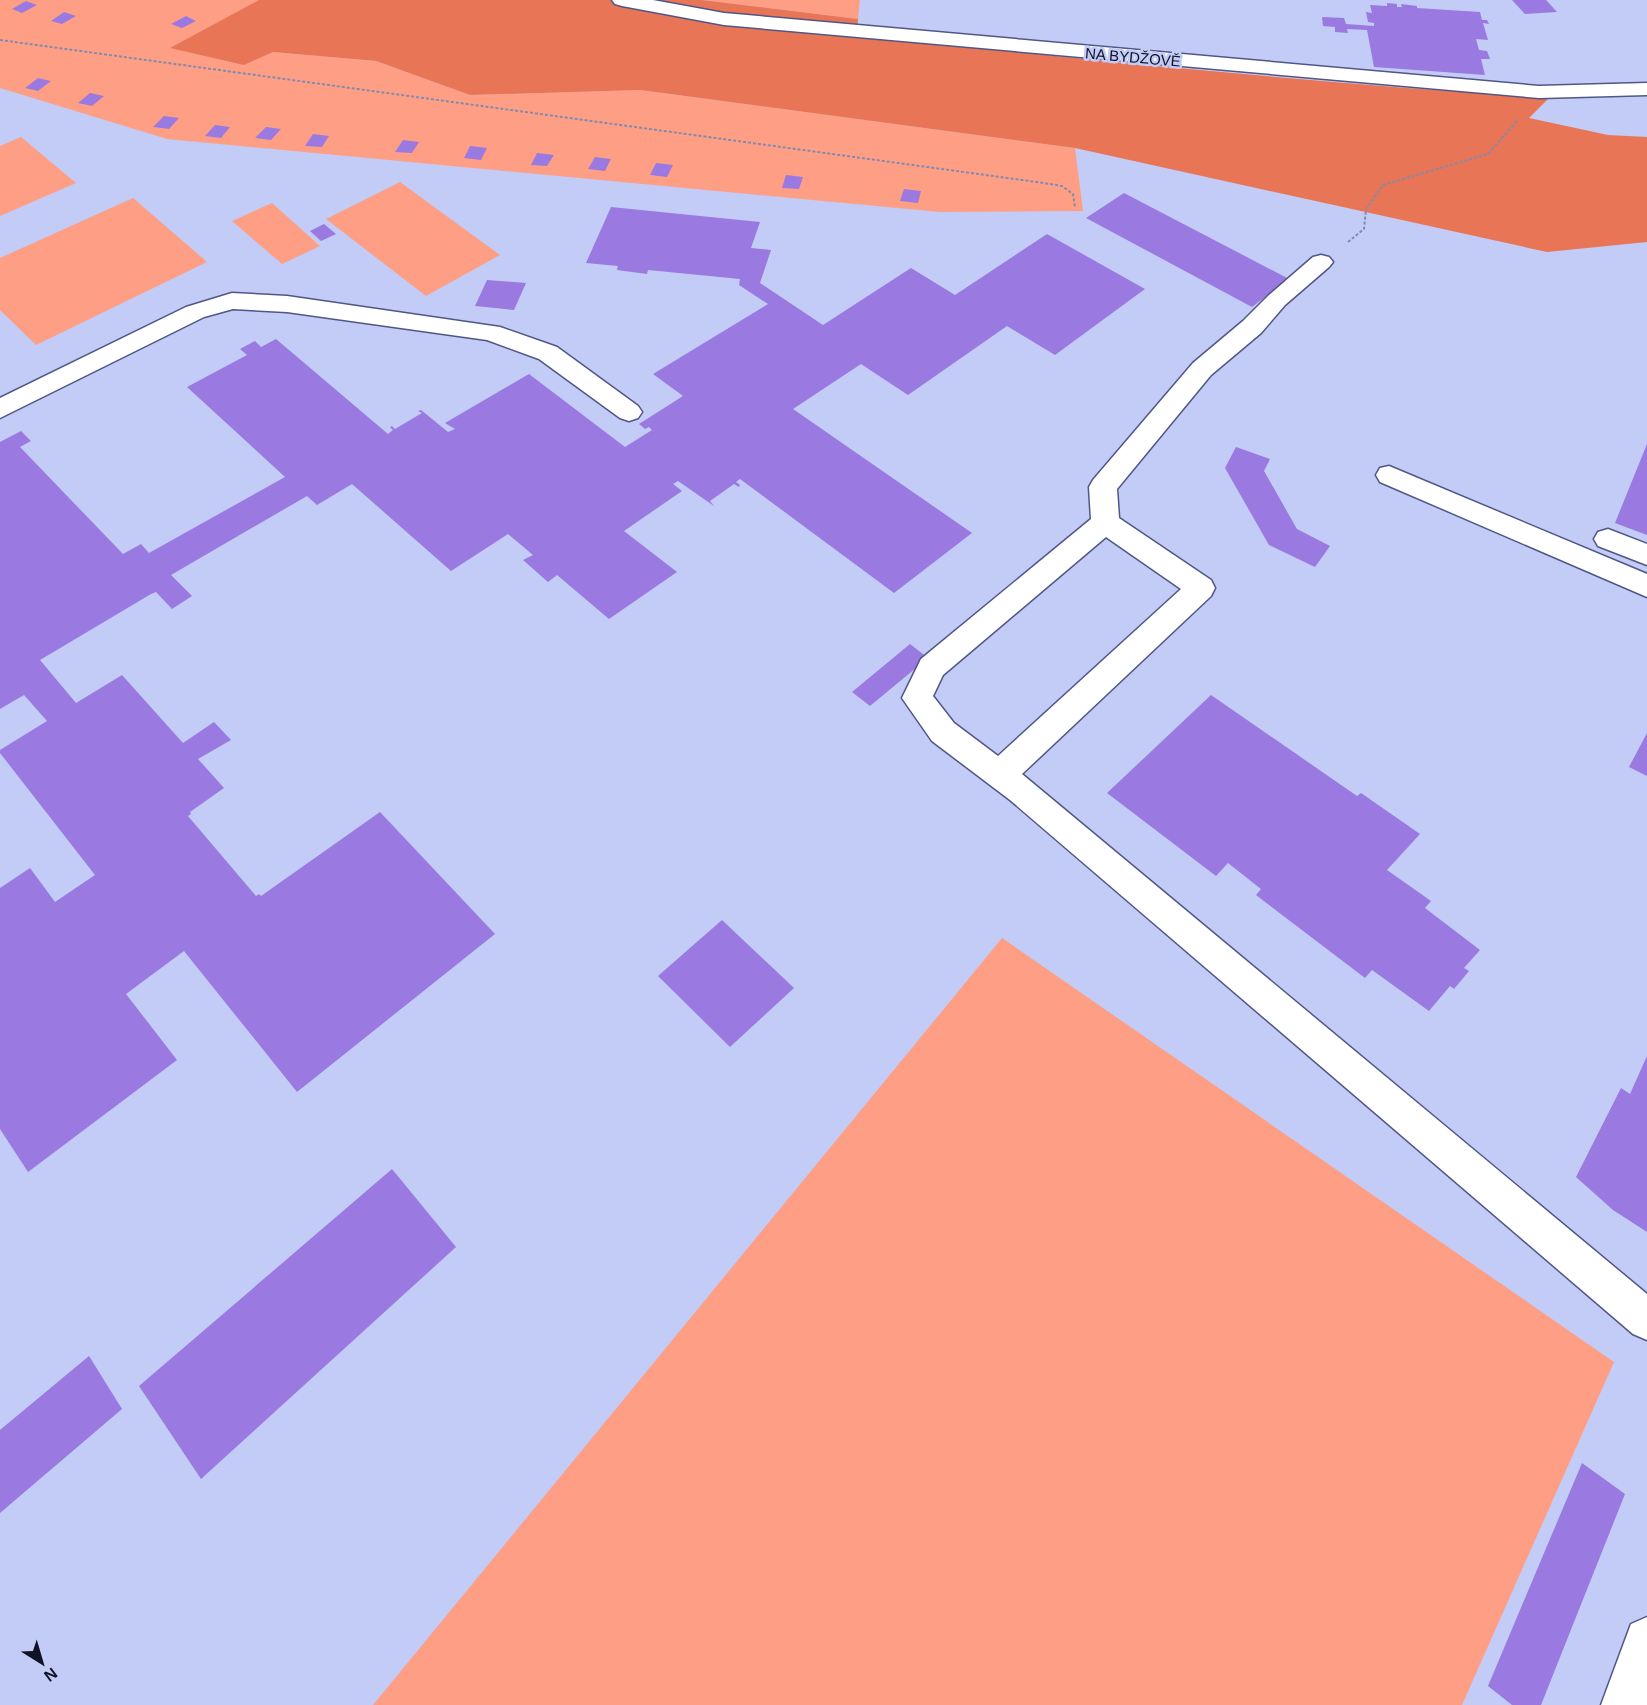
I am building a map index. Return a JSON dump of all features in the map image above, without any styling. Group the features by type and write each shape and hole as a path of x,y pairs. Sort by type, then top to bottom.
{"street":[{"name":"NA BYDŽOVĚ","path":"622,0 724,19 1390,80 1539,92 1647,89"},
{"path":"1105,523 1102,487 1202,369 1252,327 1276,300 1321,262"},
{"path":"0,409 195,312 232,301 287,304 491,333 548,353 629,412"},
{"path":"1389,475 1647,586"},
{"path":"1105,523 932,667 917,698 943,732 999,775 1647,1320"},
{"path":"999,775 1201,588 1105,523"},
{"path":"1608,539 1647,555"},
{"path":"1624,1705 1647,1640"}],"path":[{"path":"0,40 1044,183 1062,186 1072,194 1075,207"},
{"path":"1364,229 1366,209 1383,185 1488,154 1518,120"}],"shaded area":[{"path":"0,0 259,0 171,48 244,64 273,52 376,61 470,95 640,90 1075,148 1083,211 940,212 167,139 0,88"},
{"path":"259,0 702,0 858,19 857,35 1203,70 1549,98 1529,118 1608,135 1647,137 1647,242 1547,252 1075,148 640,90 470,95 376,61 273,52 244,65 170,48"},
{"path":"702,0 860,0 858,19"},
{"path":"21,137 76,183 0,216 0,146"},
{"path":"400,182 500,255 426,296 326,219"},
{"path":"133,198 207,262 36,345 0,310 0,258"},
{"path":"272,203 320,246 282,264 232,221"},
{"path":"1002,938 1614,1362 1462,1705 373,1705"}],"building":[{"path":"1512,0 1546,0 1557,12 1525,14"},
{"path":"26,1 37,5 22,13 12,9"},
{"path":"1387,3 1397,4 1397,7 1402,7 1401,4 1417,6 1417,8 1480,12 1482,20 1487,20 1489,24 1483,23 1488,40 1476,39 1479,50 1487,51 1490,59 1481,59 1485,75 1374,67 1367,30 1347,29 1348,33 1335,32 1335,27 1323,26 1322,17 1344,18 1346,24 1374,26 1374,23 1368,22 1366,12 1372,13 1370,5 1387,6"},
{"path":"64,12 76,16 62,24 51,21"},
{"path":"186,16 196,21 182,28 171,24"},
{"path":"38,78 51,81 38,91 25,88"},
{"path":"90,93 104,96 92,106 78,103"},
{"path":"164,116 179,118 169,129 153,127"},
{"path":"215,125 230,127 221,138 205,136"},
{"path":"266,127 281,129 271,140 255,138"},
{"path":"313,134 329,136 322,147 305,146"},
{"path":"403,140 419,142 412,153 395,152"},
{"path":"470,146 487,148 481,160 464,158"},
{"path":"537,153 554,155 547,166 531,165"},
{"path":"595,157 611,159 605,171 588,169"},
{"path":"656,163 673,165 667,177 650,175"},
{"path":"786,175 803,177 799,189 782,188"},
{"path":"904,189 921,191 918,203 900,201"},
{"path":"1124,193 1289,279 1252,307 1086,218"},
{"path":"611,207 760,222 751,248 771,250 760,283 823,325 911,268 955,295 1047,234 1145,289 1055,355 1007,326 908,395 861,364 793,409 972,533 894,593 740,479 736,482 740,485 739,487 734,484 710,501 714,506 678,481 673,484 682,491 624,531 677,572 609,619 557,575 548,582 523,560 533,555 508,534 451,571 352,484 317,505 307,496 171,575 192,596 172,609 156,592 40,660 76,703 122,675 183,743 214,722 231,740 198,759 224,788 190,812 188,816 256,896 259,894 261,896 380,812 495,934 297,1092 184,951 126,994 177,1060 28,1172 0,1129 0,888 30,868 55,902 95,875 0,753 0,750 47,721 24,695 0,709 0,442 21,431 31,441 20,447 123,554 141,544 149,553 285,477 187,387 247,355 240,349 255,341 261,347 276,339 388,434 393,430 390,427 395,429 422,413 418,411 421,410 448,432 455,429 445,423 529,374 625,447 652,430 649,427 645,429 639,424 683,396 653,374 768,304 739,285 740,279 648,270 647,274 617,270 618,266 586,263"},
{"path":"324,224 336,234 321,241 310,231"},
{"path":"487,280 526,283 514,310 475,306"},
{"path":"1647,444 1647,535 1615,523"},
{"path":"1236,447 1270,459 1264,471 1297,529 1330,546 1315,567 1269,545 1225,468"},
{"path":"910,644 928,658 870,706 852,692"},
{"path":"1211,695 1357,796 1361,793 1420,834 1387,870 1431,901 1425,908 1480,950 1464,968 1469,971 1454,989 1450,986 1429,1011 1372,970 1365,978 1256,895 1261,889 1228,863 1216,876 1107,793"},
{"path":"1647,733 1647,776 1629,767"},
{"path":"722,920 794,988 730,1047 658,976"},
{"path":"1647,1056 1647,1232 1613,1210 1576,1177 1621,1088 1630,1094"},
{"path":"392,1169 456,1247 201,1479 139,1386"},
{"path":"89,1356 122,1409 0,1513 0,1430"},
{"path":"1582,1463 1625,1494 1541,1705 1512,1705 1488,1686"}]}
